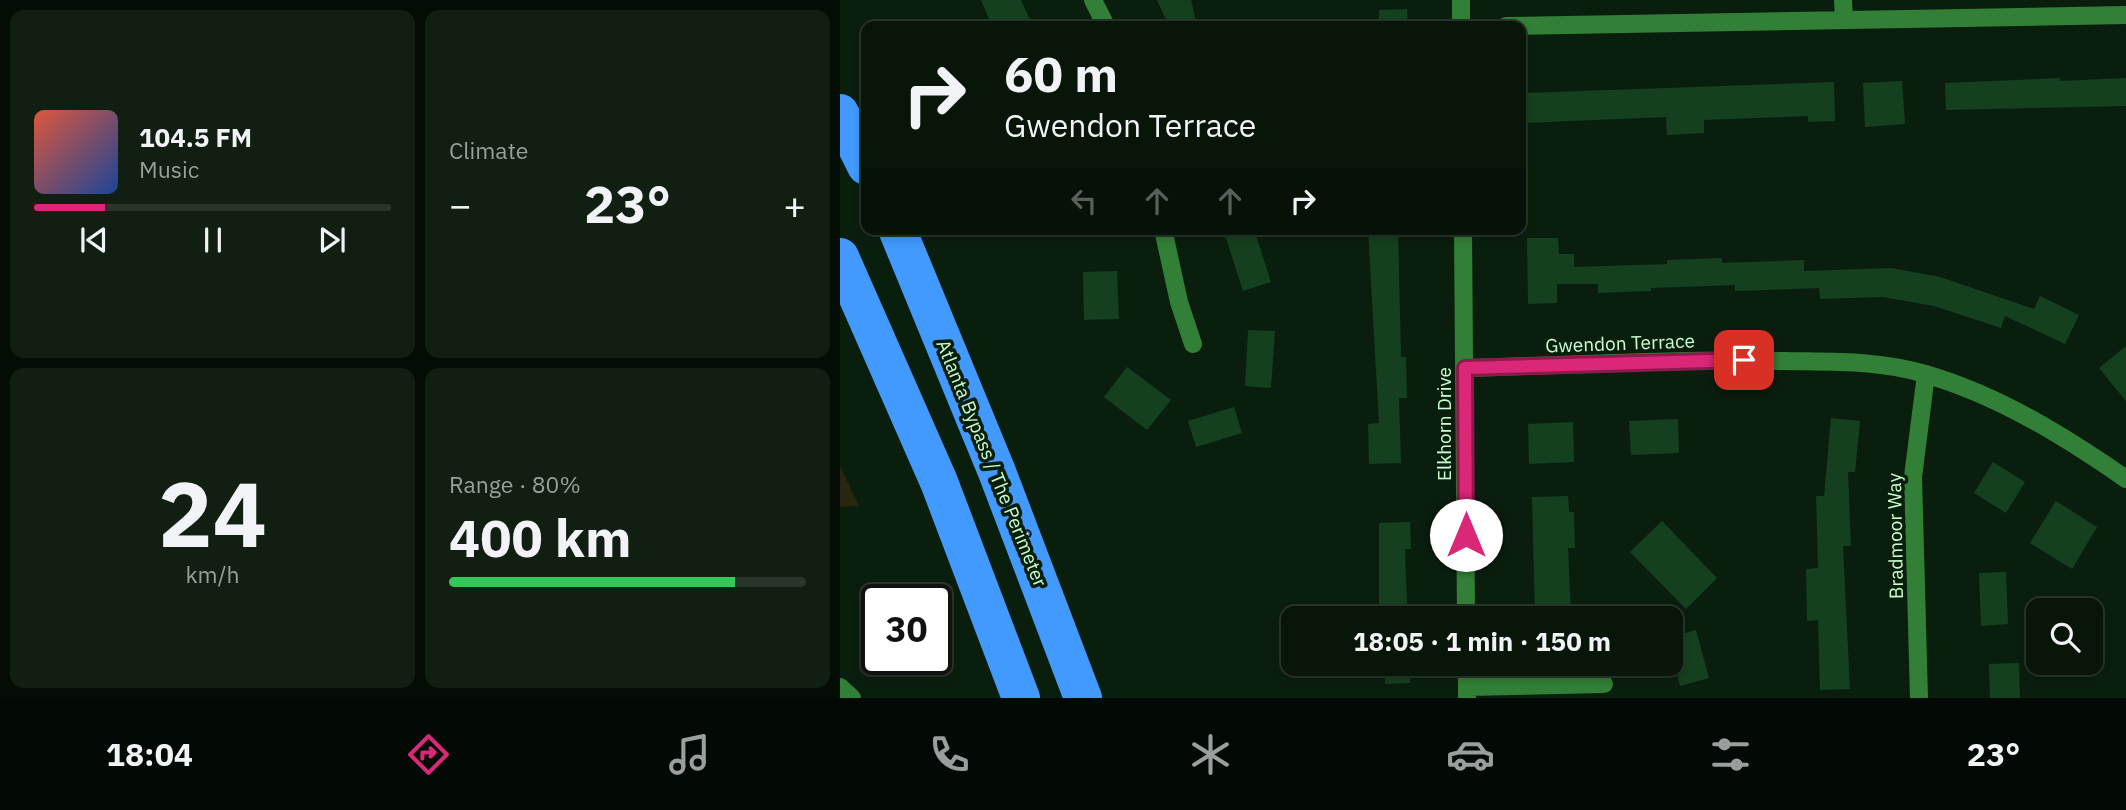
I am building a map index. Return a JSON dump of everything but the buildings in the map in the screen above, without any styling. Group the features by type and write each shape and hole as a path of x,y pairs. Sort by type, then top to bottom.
{"highway":[{"path":"840,113 861,156"},
{"name":"Atlanta Bypass / The Perimeter","path":"899,235 997,472 1083,698"},
{"path":"840,257 939,482 1021,698"}],"street":[{"path":"1093,0 1104,21"},
{"path":"1461,0 1461,21"},
{"path":"1843,0 1844,20"},
{"path":"1526,26 2126,15"},
{"path":"1164,235 1193,344"},
{"name":"Elkhorn Drive","path":"1463,235 1466,606"},
{"name":"Gwendon Terrace","path":"1465,368 1744,360 1877,363 1926,374 1987,398 2062,435 2126,479"},
{"name":"Bradmoor Way","path":"1919,698 1913,477 1926,374"},
{"path":"1467,692 1604,684"},
{"path":"840,687 852,698"}],"shaded area":[{"path":"840,466 858,504 859,506 840,507"}],"route":[{"path":"1466,535 1465,368 1744,360"}]}
